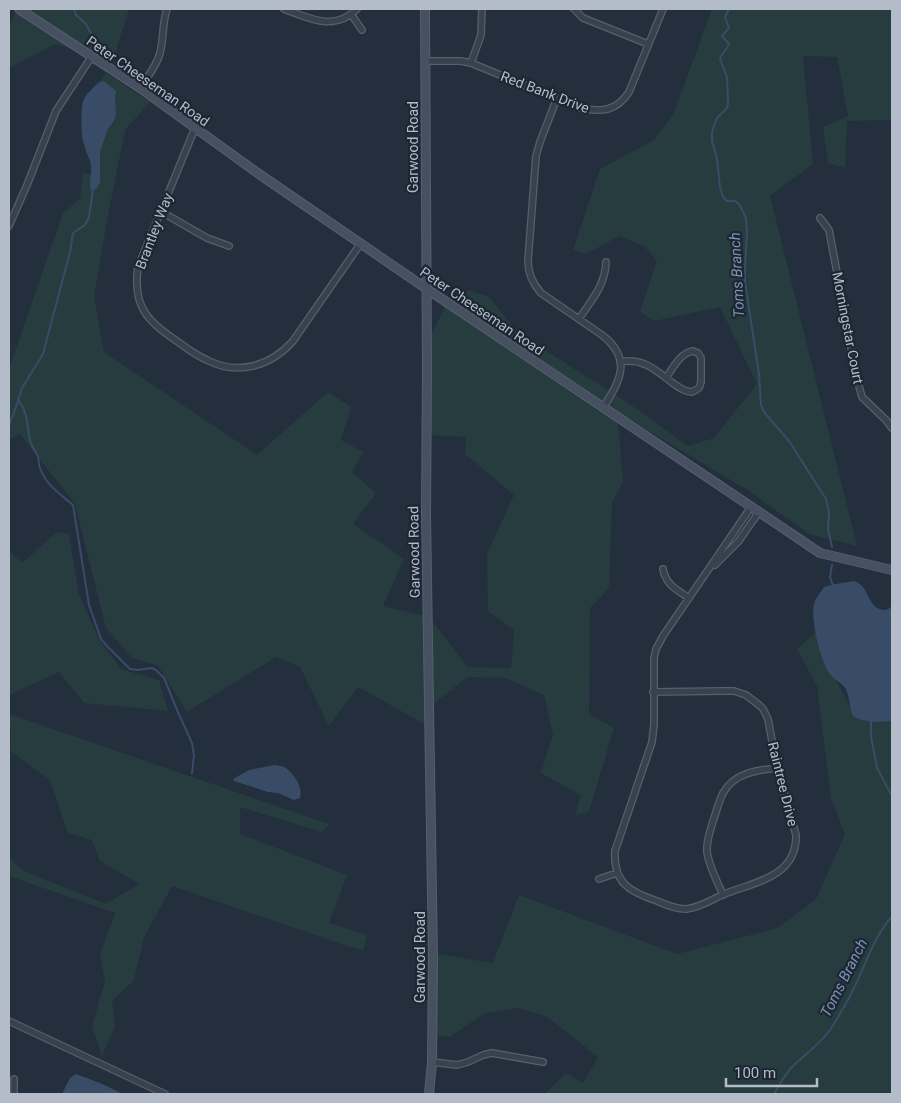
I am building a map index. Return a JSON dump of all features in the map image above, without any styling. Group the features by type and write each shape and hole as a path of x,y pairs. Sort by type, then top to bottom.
{"street":[{"name":"Peter Cheeseman Road","path":"18,9 140,88 259,174 820,554 892,570"},
{"path":"140,88 158,60 164,21 168,9"},
{"path":"284,9 325,22 341,19 357,9"},
{"name":"Garwood Road","path":"425,9 426,514 433,959 432,1062 429,1094"},
{"path":"470,63 481,35 482,9"},
{"path":"574,9 583,18 648,44"},
{"name":"Red Bank Drive","path":"426,61 470,63 580,108 608,109 624,100 629,92 663,9"},
{"path":"351,14 362,30"},
{"path":"9,226 56,111 92,56"},
{"path":"557,98 536,156 528,266 530,275 545,296 608,340 616,350 620,362 618,383 603,408"},
{"name":"Brantley Way","path":"195,128 138,267 137,289 142,306 160,330 206,360 218,365 230,368 247,368 259,365 270,360 293,341 360,243"},
{"path":"160,212 213,241 229,246"},
{"name":"Morningstar Court","path":"820,218 829,230 862,397 892,428"},
{"path":"578,319 601,286 605,276 606,262"},
{"path":"620,362 630,360 640,362 686,391 695,391 701,384 701,361 698,353 693,351 683,355 666,378"},
{"path":"599,879 617,873 615,858 617,845 653,736 653,664 656,649 751,507"},
{"path":"703,578 738,542 759,512"},
{"path":"663,569 664,577 669,584 689,598"},
{"name":"Raintree Drive","path":"617,873 622,881 634,892 675,908 686,909 774,876 784,868 791,858 795,846 796,835 777,768 768,719 763,709 751,698 740,692 654,692"},
{"path":"723,895 707,854 709,834 721,798 727,787 736,778 758,770 777,768"},
{"path":"9,1021 165,1094"},
{"path":"432,1062 456,1065 468,1062 482,1054 492,1053 543,1062"},
{"path":"14,1079 14,1094"}],"green space":[{"path":"17,9 129,9 113,60 55,44 9,68 9,26"},
{"path":"712,9 892,9 892,120 847,121 845,168 828,163 823,127 848,116 837,57 803,56 813,164 770,196 857,546 809,534 749,491 617,412 623,482 612,502 609,588 590,608 589,714 614,728 589,811 575,816 581,795 541,773 553,735 544,695 506,678 467,677 431,706 430,727 358,687 329,726 300,667 276,657 187,712 158,666 132,658 106,628 75,504 20,434 9,439 9,366 63,213 80,199 83,173 91,174 82,103 106,73 150,102 125,130 108,215 94,297 104,352 257,455 328,392 351,407 341,440 363,452 352,472 376,493 353,524 404,559 383,606 429,617 468,667 511,668 514,630 488,611 487,554 514,495 465,454 466,437 425,435 426,346 456,287 488,296 519,334 624,400 688,446 714,438 757,384 720,307 654,321 640,312 657,261 644,246 619,236 586,254 573,250 600,169 654,140 673,115"},
{"path":"57,532 69,534 79,595 100,641 121,669 159,680 168,711 84,703 59,672 9,695 9,551 22,563"},
{"path":"820,629 825,661 857,719 892,721 892,1094 545,1094 566,1073 583,1083 598,1057 546,1016 517,1008 486,1013 449,1037 430,1034 431,953 493,963 519,895 677,954 778,928 816,899 845,834 831,798 817,686 797,649"},
{"path":"9,714 329,824 322,832 240,807 240,834 347,875 329,923 367,935 363,950 172,886 144,937 134,980 112,1001 115,1026 102,1056 92,1027 105,981 100,954 115,913 9,876 9,858 24,871 106,904 139,884 99,860 92,840 68,833 50,780 11,751"}],"water":[{"path":"104,81 116,91 116,114 100,151 100,182 97,188 91,190 91,163 82,138 82,105 84,98 98,84"},
{"path":"854,581 863,588 875,606 886,610 892,604 892,721 866,721 853,716 846,689 829,673 819,648 813,617 816,599 824,587"},
{"path":"275,765 285,767 293,775 298,782 300,798 294,800 278,793 268,792 234,781 233,779 249,770"},
{"path":"76,1074 123,1094 62,1094 70,1078"}],"waterway":[{"path":"74,9 76,15 86,24 102,54"},
{"name":"Toms Branch","path":"729,9 725,17 729,28 722,36 729,44 720,59 727,77 728,104 727,108 717,118 712,132 712,141 723,197 727,201 735,201 739,204 746,218 745,282 759,374 761,405 764,412 789,441 826,499 829,512 828,529 832,547"},
{"path":"9,425 22,388 43,354 70,252 73,233 85,225 89,217 93,189"},
{"path":"18,399 26,415 31,442 45,478 53,488 73,505 89,605 101,639 130,669 152,668 164,678 192,743 194,755 192,773"},
{"name":"Toms Branch","path":"832,565 830,577 833,586"},
{"name":"Toms Branch","path":"871,721 871,737 877,768 892,796"},
{"name":"Toms Branch","path":"774,1094 790,1069 819,1043 832,1027 851,995 876,940 892,916"}]}
